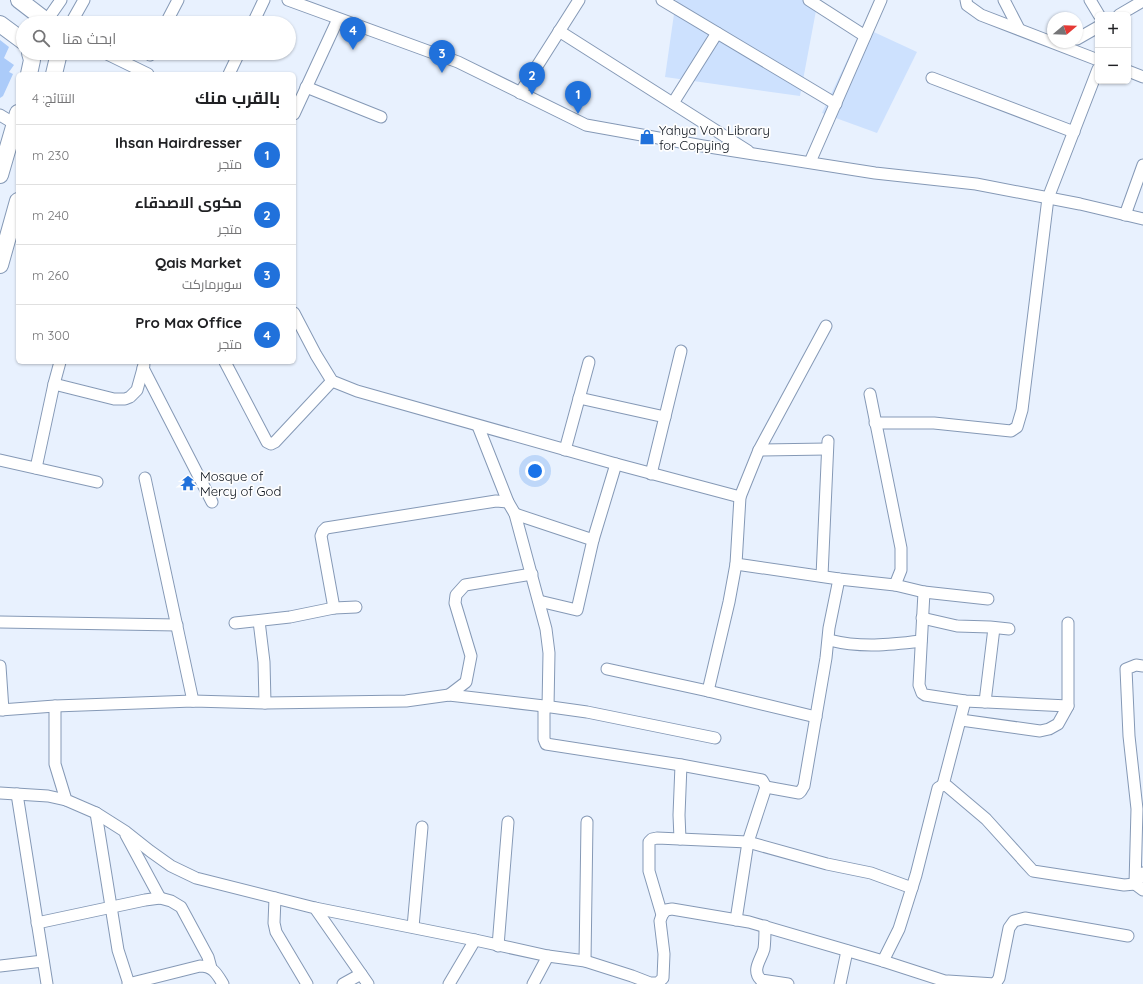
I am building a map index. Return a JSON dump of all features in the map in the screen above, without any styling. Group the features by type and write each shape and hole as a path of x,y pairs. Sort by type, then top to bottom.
{"main road":[{"path":"19,0 39,16"},
{"path":"0,24 16,36"},
{"path":"29,72 32,60"},
{"path":"55,72 58,60"},
{"path":"0,175 16,119"},
{"path":"0,265 16,208"}],"street":[{"path":"51,16 61,0"},
{"path":"75,16 84,0"},
{"path":"170,16 178,0"},
{"path":"256,16 264,0"},
{"path":"288,0 458,62 586,125 702,146 876,173 976,184 1143,219"},
{"path":"520,93 579,0"},
{"path":"808,0 865,36"},
{"path":"810,162 881,0"},
{"path":"966,0 967,5 981,15 1047,38"},
{"path":"1004,0 1019,29"},
{"path":"1090,0 1097,12"},
{"path":"1124,12 1143,1"},
{"path":"670,2 717,33 836,104"},
{"path":"296,110 338,18"},
{"path":"1083,36 1095,29"},
{"path":"559,31 752,153"},
{"path":"673,103 717,33"},
{"path":"1076,48 1095,58"},
{"path":"119,60 143,72"},
{"path":"230,72 236,60"},
{"path":"1131,72 1143,77"},
{"path":"875,423 934,423 1011,431 1017,427 1022,410 1048,198 1095,77"},
{"path":"932,78 1074,132"},
{"path":"306,87 381,117"},
{"path":"0,115 16,119"},
{"path":"1125,215 1143,165"},
{"path":"296,317 316,355 332,381 357,391 478,426 740,497"},
{"path":"708,691 729,602 736,564 740,497 759,450 826,326"},
{"path":"651,474 681,351"},
{"path":"565,450 589,362"},
{"path":"36,468 59,364"},
{"path":"226,364 267,442 271,444 275,442 332,381"},
{"path":"54,384 114,399 125,399 130,397 137,390 144,365"},
{"path":"144,365 212,502"},
{"path":"870,394 901,548 901,570 895,585"},
{"path":"579,398 665,417"},
{"path":"478,426 508,502 515,514 546,629 549,653 544,739 546,744 681,765 762,780 766,787 748,842 736,920"},
{"path":"759,450 827,445 822,576"},
{"path":"0,460 97,482"},
{"path":"539,601 577,610 593,540 616,464"},
{"path":"145,478 193,700"},
{"path":"334,608 321,536 326,528 496,501 508,502"},
{"path":"515,514 593,540"},
{"path":"736,564 839,579 895,585 924,592 988,599"},
{"path":"449,695 466,682 471,656 455,603 456,595 465,585 532,574"},
{"path":"766,787 799,793 804,786 829,628 839,579"},
{"path":"924,592 919,684 922,693 925,695 965,701 1068,706"},
{"path":"235,623 290,617 334,608 356,607"},
{"path":"922,618 957,626 1009,629"},
{"path":"259,621 264,662 265,703"},
{"path":"0,622 177,625"},
{"path":"961,720 1040,731 1049,729 1058,724 1068,706 1068,623"},
{"path":"985,702 994,628"},
{"path":"828,640 862,646 898,644 921,640"},
{"path":"1139,887 1136,809 1139,790 1129,736 1126,669 1136,665 1143,666"},
{"path":"0,666 2,710 55,706 193,700 265,703 406,701 449,695 587,712 715,738"},
{"path":"607,669 816,717"},
{"path":"883,961 898,929 912,888 938,788 943,785 965,701"},
{"path":"55,706 55,764 66,800"},
{"path":"680,839 679,815 681,765"},
{"path":"943,785 953,790 986,819 1033,871 1139,887"},
{"path":"0,793 48,796 66,800 96,813 124,831 171,866 196,878 315,908 548,956 585,961 650,983 658,983 663,978 664,954 660,921 666,910 672,909 765,926 883,961 950,983 995,984 999,978 1009,928 1014,921 1025,918 1128,936"},
{"path":"17,794 47,984"},
{"path":"96,813 118,950 129,984 200,966 211,968 215,971 223,984"},
{"path":"498,946 508,822"},
{"path":"585,961 587,822"},
{"path":"413,927 422,827"},
{"path":"124,831 160,898"},
{"path":"662,915 649,871 649,842 652,839 657,838 748,842 826,864 871,873 912,888"},
{"path":"1139,887 1143,873"},
{"path":"37,923 160,898 171,901 181,907 208,957 211,968"},
{"path":"275,898 274,923 276,932 307,984"},
{"path":"315,908 368,984"},
{"path":"765,926 763,950 756,968 758,977 762,980 788,984"},
{"path":"450,984 475,940"},
{"path":"840,984 847,951"},
{"path":"533,984 548,956"},
{"path":"0,966 43,961"},
{"path":"343,984 361,974"}],"shaded area":[{"path":"676,0 818,0 800,96 665,77"},
{"path":"863,27 917,52 877,133 822,113"}],"building":[{"path":"0,40 9,47 4,58 14,65 9,72 13,74 3,96 0,98"}],"place":[{"name":"Pro Max Office","path":"353,50"},
{"name":"Qais Market","path":"442,73"},
{"name":"مكوى الاصدقاء","path":"532,95"},
{"name":"Ihsan Hairdresser","path":"578,114"},
{"name":"Yahya Von Library for Copying","path":"647,137"},
{"name":"Mosque of Mercy of God","path":"188,483"}]}
